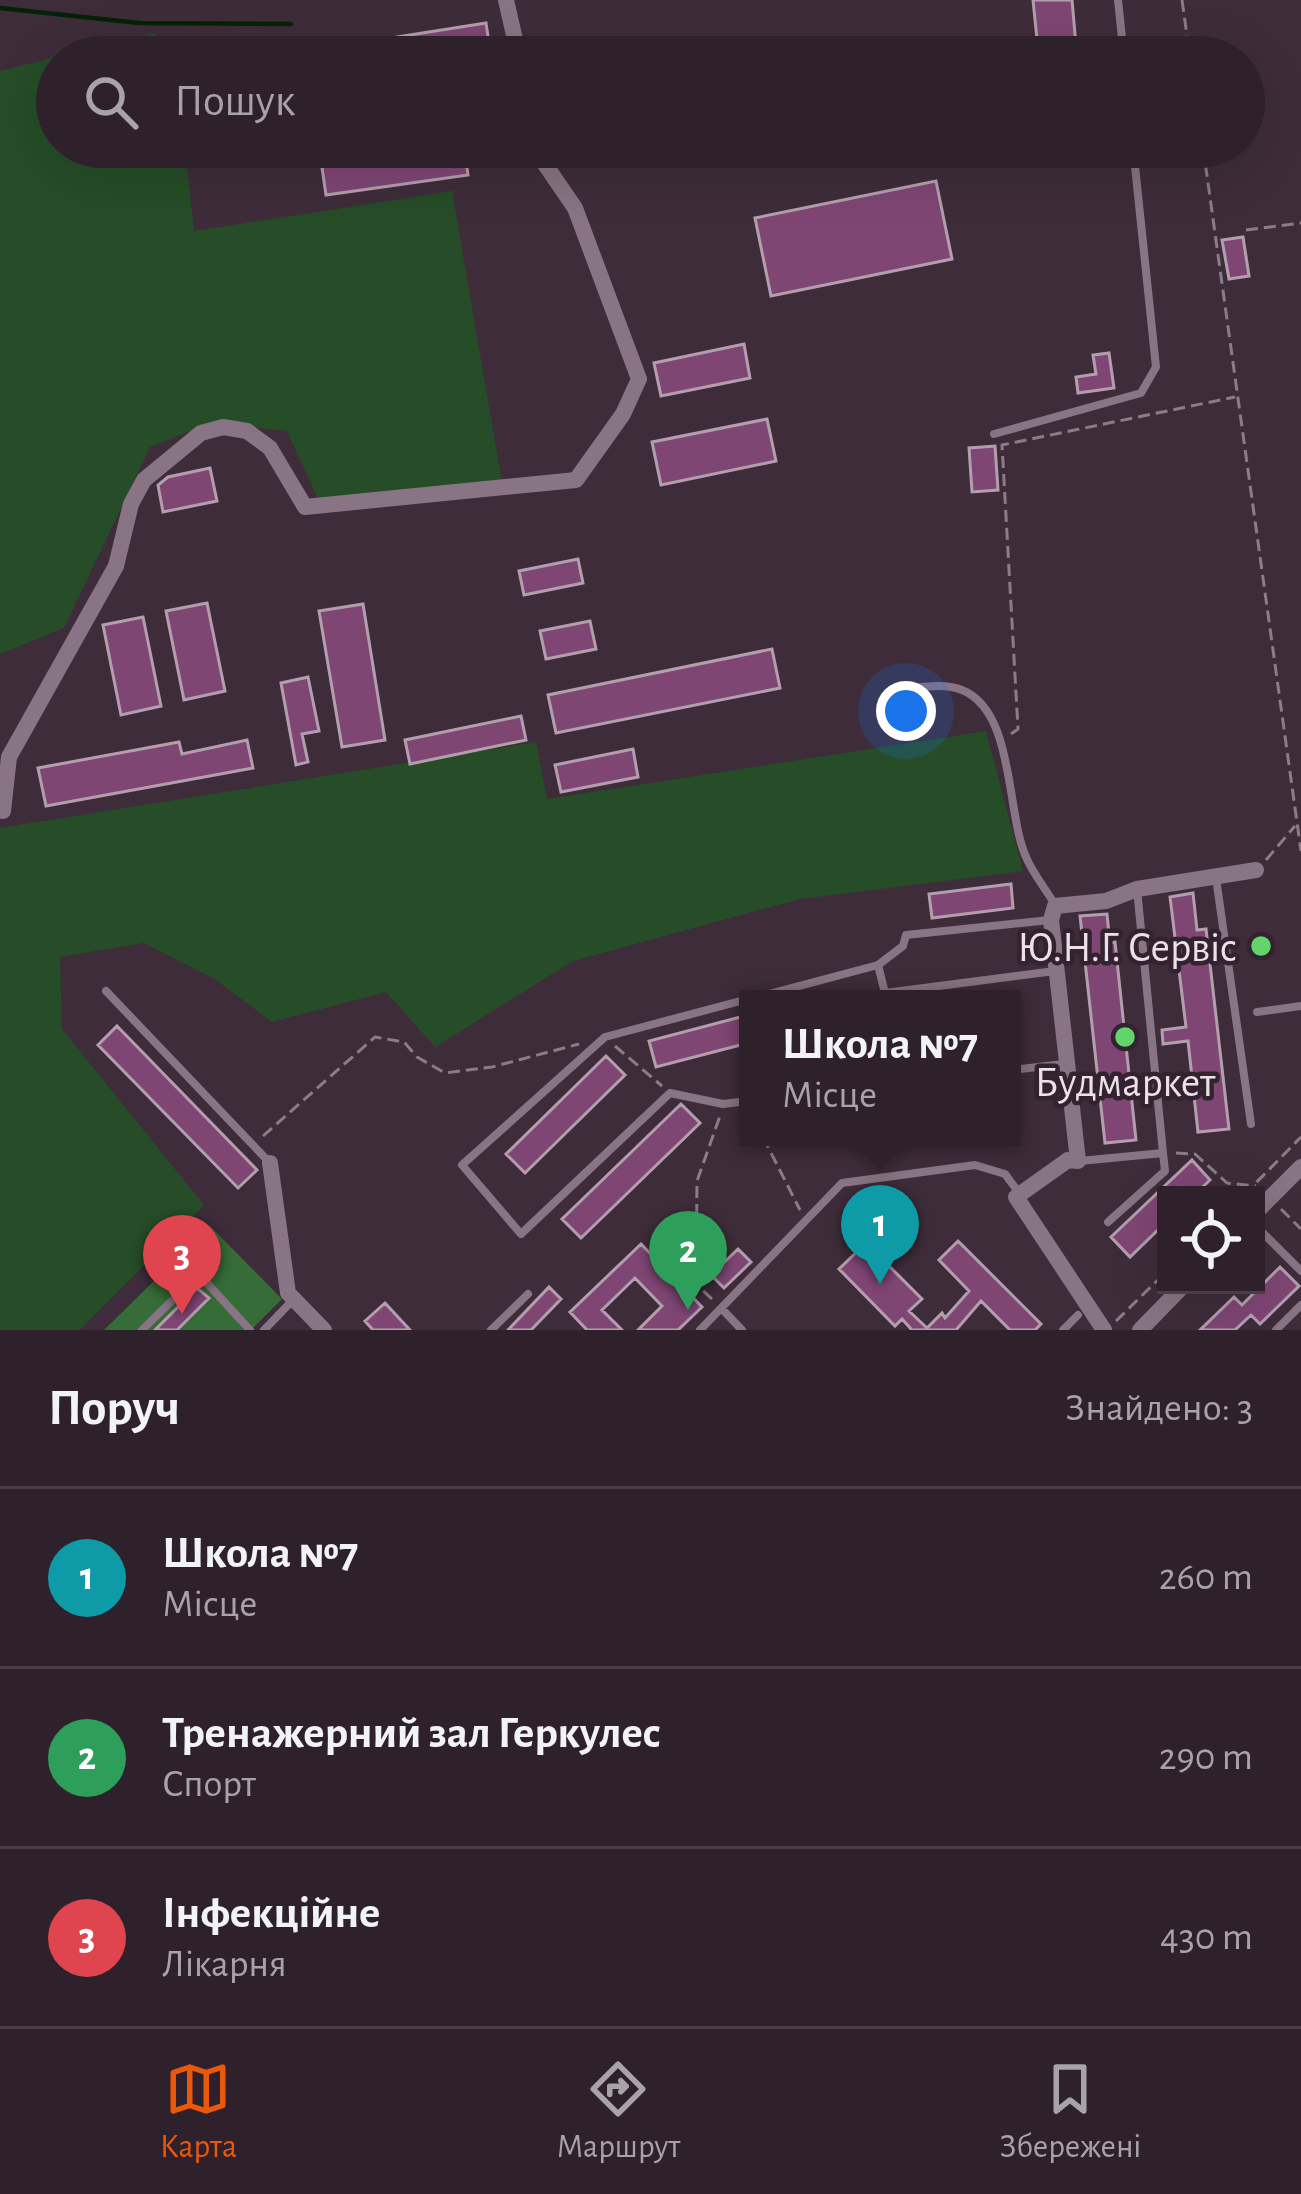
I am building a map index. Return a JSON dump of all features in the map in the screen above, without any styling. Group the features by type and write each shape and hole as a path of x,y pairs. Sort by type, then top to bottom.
{"street":[{"path":"506,0 514,36"},
{"path":"3,811 9,758 116,566 131,504 144,480 201,433 223,427 247,431 271,448 305,507 576,480 623,414 640,379 574,208 547,168"},
{"path":"1106,1330 1016,1197 1068,1160 1078,1161 1053,913 1137,889 1256,870"},
{"path":"269,1163 288,1294 324,1330"},
{"path":"1265,1203 1301,1167"},
{"path":"1140,1330 1175,1294"}],"lane":[{"path":"1118,0 1122,36"},
{"path":"994,434 1141,393 1156,368 1135,168"},
{"path":"783,990 878,965 903,946 905,935 1053,913 1025,856 1001,743 980,701 949,686 898,689"},
{"path":"1216,877 1251,1124"},
{"path":"1108,1222 1165,1171 1137,889"},
{"path":"878,965 884,990"},
{"path":"901,990 1057,971"},
{"path":"106,991 269,1163"},
{"path":"739,1002 605,1037 462,1165 521,1234 670,1093 722,1104 739,1102"},
{"path":"1257,1012 1301,1006"},
{"path":"1021,1069 1068,1064"},
{"path":"1078,1161 1163,1153"},
{"path":"700,1330 842,1184 975,1165 1005,1174 1020,1194"},
{"path":"1265,1235 1301,1270"},
{"path":"142,1330 194,1280 205,1281 250,1330"},
{"path":"491,1330 528,1294"},
{"path":"264,1330 293,1300"},
{"path":"1276,1330 1301,1305"},
{"path":"722,1309 742,1330"},
{"path":"1064,1330 1078,1315"}],"path":[{"path":"1182,0 1187,36"},
{"path":"1205,168 1301,851"},
{"path":"1246,230 1301,223"},
{"path":"1001,743 1018,728 1003,445 1237,397"},
{"path":"1291,767 1301,758"},
{"path":"1256,870 1298,823"},
{"path":"252,1145 375,1037 404,1042 417,1057 445,1072 492,1066 605,1037 670,1093"},
{"path":"722,1104 697,1181 693,1259 696,1284 722,1309"},
{"path":"1163,1153 1195,1154 1227,1183 1254,1185 1301,1137"},
{"path":"767,1146 807,1220"},
{"path":"1265,1206 1301,1229"},
{"path":"1106,1330 1157,1281"}],"green space":[{"path":"36,62 36,168 187,168 194,231 452,191 502,482 318,499 287,431 211,423 150,447 64,628 0,654 0,71"},
{"path":"986,731 1023,871 800,899 573,961 435,1047 386,992 272,1022 216,980 144,943 60,957 62,1029 204,1205 80,1330 0,1330 0,828 536,742 547,799"},
{"path":"210,1226 282,1299 251,1330 104,1330"}],"building":[{"path":"1033,0 1072,0 1075,36 1037,36"},
{"path":"486,23 488,36 403,36"},
{"path":"322,168 467,168 468,175 326,195"},
{"path":"936,181 952,259 771,296 755,218"},
{"path":"1243,237 1249,276 1229,279 1222,240"},
{"path":"744,344 750,378 661,396 654,363"},
{"path":"1109,353 1114,388 1078,393 1076,377 1096,374 1093,355"},
{"path":"767,419 776,461 661,485 652,442"},
{"path":"995,446 998,490 972,492 969,448"},
{"path":"210,468 217,501 163,512 158,485 168,477"},
{"path":"578,559 583,583 524,595 519,571"},
{"path":"207,603 225,691 184,700 166,611"},
{"path":"363,604 385,740 342,747 319,611"},
{"path":"143,617 161,706 121,715 103,625"},
{"path":"590,621 596,649 546,659 540,631"},
{"path":"772,649 780,688 556,733 548,695"},
{"path":"308,677 319,731 302,734 308,762 296,765 281,683"},
{"path":"521,716 526,740 410,764 405,740"},
{"path":"247,740 253,768 46,806 38,768 179,742 182,754"},
{"path":"633,749 638,777 561,792 555,765"},
{"path":"1011,884 1013,908 932,918 929,894"},
{"path":"1193,893 1197,930 1206,929 1229,1129 1198,1132 1188,1041 1163,1044 1162,1030 1186,1027 1170,897"},
{"path":"1107,914 1110,943 1115,942 1136,1140 1105,1143 1080,916"},
{"path":"739,1017 739,1045 656,1067 649,1041"},
{"path":"117,1026 257,1170 238,1188 98,1045"},
{"path":"606,1056 625,1075 525,1173 506,1154"},
{"path":"681,1104 700,1123 581,1238 562,1219"},
{"path":"1192,1160 1210,1180 1204,1186 1165,1186"},
{"path":"1157,1193 1157,1231 1130,1257 1111,1237"},
{"path":"958,1241 1041,1324 1035,1330 1010,1330 981,1301 956,1330 912,1330 902,1319 895,1326 839,1269 866,1243 922,1299 909,1311 927,1328 942,1313 945,1318 969,1291 939,1260"},
{"path":"641,1244 702,1307 678,1330 638,1330 662,1306 635,1278 602,1310 622,1330 587,1330 570,1312"},
{"path":"738,1249 751,1262 724,1288 711,1275"},
{"path":"1280,1267 1299,1286 1260,1324 1251,1315 1235,1330 1200,1330 1234,1297 1242,1305 1253,1294 1265,1294 1265,1282"},
{"path":"549,1287 561,1299 531,1330 508,1330"},
{"path":"197,1288 209,1298 177,1330 155,1330"},
{"path":"385,1303 410,1330 373,1330 365,1321"}],"waterway":[{"path":"0,8 139,23 291,24"}],"place":[{"name":"Ю.Н.Г. Сервіс","path":"1261,946"},
{"name":"Будмаркет","path":"1125,1037"},
{"name":"Школа №7","path":"880,1284"},
{"name":"Тренажерний зал Геркулес","path":"688,1310"},
{"name":"Інфекційне","path":"182,1314"}]}
